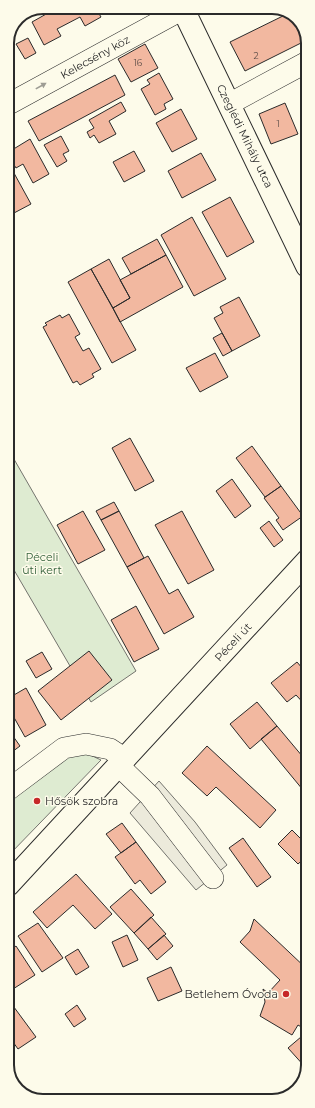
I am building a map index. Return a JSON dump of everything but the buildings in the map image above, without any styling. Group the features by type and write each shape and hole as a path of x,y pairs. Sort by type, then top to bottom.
{"main road":[{"name":"Czeglédi Mihály utca","path":"185,14 301,254"},
{"name":"Péceli út","path":"14,879 301,568"}],"street":[{"name":"Kelecsény köz","path":"14,101 171,14"},
{"path":"229,104 301,65"},
{"path":"14,786 64,748 86,744 110,749 150,796 213,878"}],"green space":[{"name":"Péceli úti kert","path":"14,459 136,671 91,702 14,570"},
{"path":"86,753 101,760 14,850 14,797 69,756"}],"shaded area":[{"path":"159,781 195,822 227,865 196,890 130,813"}],"place":[{"name":"Hősök szobra","path":"37,801"},
{"name":"Betlehem Óvoda","path":"286,994"}]}
